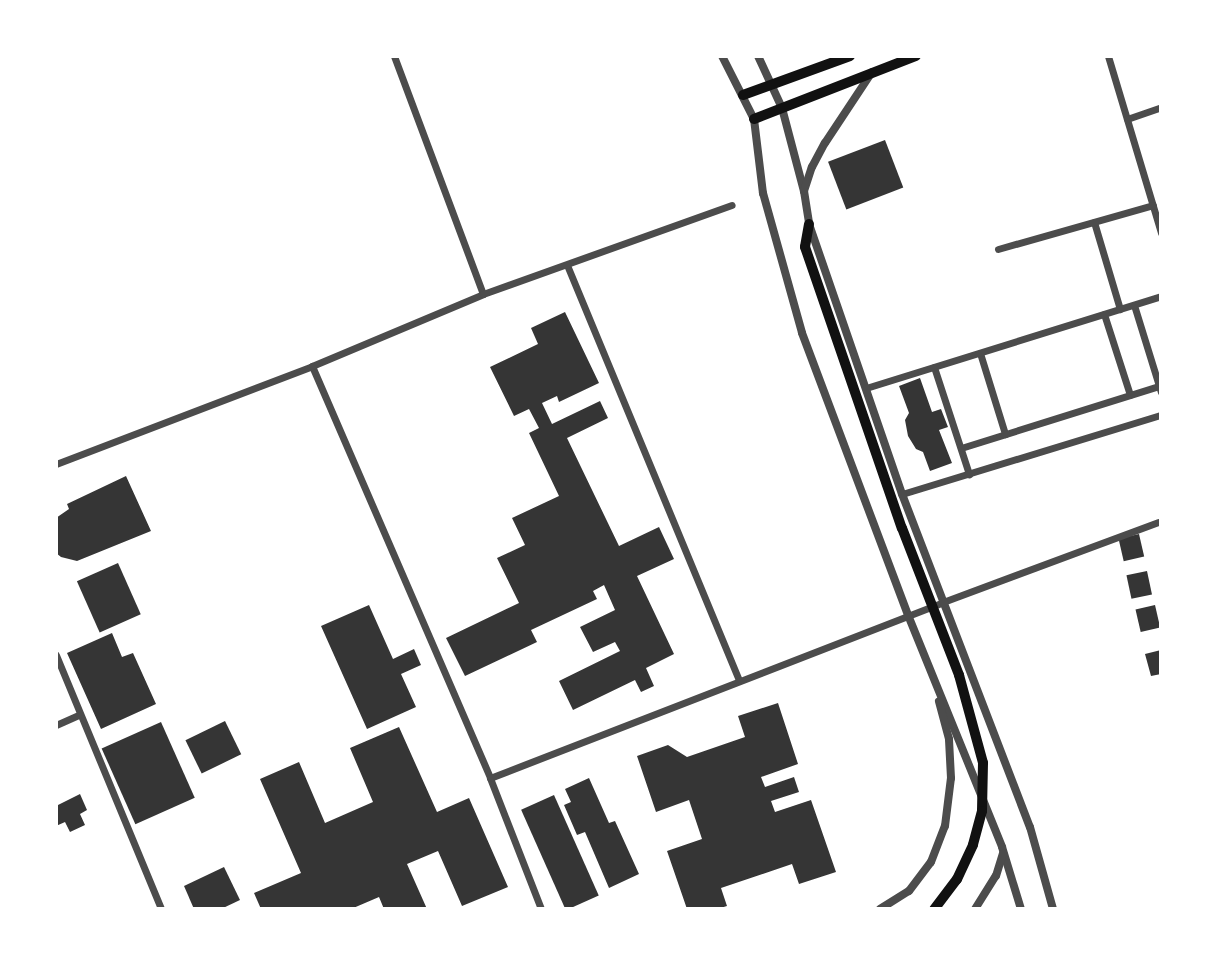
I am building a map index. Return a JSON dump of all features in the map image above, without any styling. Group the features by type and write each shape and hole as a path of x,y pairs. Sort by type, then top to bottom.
{"highway":[{"path":"809,224 805,247 902,528 959,675 983,763 982,811 973,845 957,879 934,909"}],"main road":[{"path":"754,119 872,72 887,61 916,56"},
{"path":"743,95 846,57"}],"street":[{"path":"394,56 483,294"},
{"path":"722,56 754,119 763,193 802,333 908,615 1004,851 1021,909"},
{"path":"758,56 782,107 804,191 809,224 902,494 1030,827 1054,909"},
{"path":"1108,56 1161,233"},
{"path":"804,191 821,150 872,72"},
{"path":"1127,119 1161,107"},
{"path":"56,464 312,366 483,294 732,205"},
{"path":"998,249 1153,205"},
{"path":"1094,222 1120,309"},
{"path":"567,265 739,681"},
{"path":"866,388 1161,296"},
{"path":"961,447 1130,395 1160,389 1134,305"},
{"path":"1104,314 1130,395"},
{"path":"980,353 1005,434"},
{"path":"312,366 490,778 541,909"},
{"path":"934,367 969,474"},
{"path":"902,494 1161,415"},
{"path":"490,778 943,601 1158,522"},
{"path":"56,655 161,909"},
{"path":"880,909 909,891 931,862 945,826 951,778 949,739 932,674"},
{"path":"56,725 79,715"},
{"path":"975,909 996,876 1004,851"}],"building":[{"path":"885,140 903,188 846,209 828,162"},
{"path":"565,312 599,383 559,402 557,396 542,403 552,424 600,401 608,418 567,438 619,546 659,527 674,559 637,576 674,654 646,668 654,686 641,692 635,680 573,710 559,681 620,651 615,642 593,652 580,627 615,610 604,585 593,591 597,599 531,630 537,642 465,676 446,638 519,603 497,558 525,545 512,518 559,496 529,433 539,428 529,409 514,416 490,367 538,344 531,328"},
{"path":"920,378 932,412 941,409 948,427 939,430 952,463 930,471 923,452 916,449 908,436 905,420 909,413 899,386"},
{"path":"126,476 151,531 77,561 56,553 56,518 69,509 67,504"},
{"path":"1139,534 1144,556 1124,561 1119,539"},
{"path":"118,563 141,614 100,632 77,581"},
{"path":"1147,571 1152,594 1131,599 1126,575"},
{"path":"369,605 393,659 414,649 421,665 401,674 416,707 367,729 321,626"},
{"path":"1155,605 1160,627 1141,632 1136,609"},
{"path":"112,633 122,657 133,653 156,704 101,729 67,653"},
{"path":"1161,650 1161,674 1151,676 1145,654"},
{"path":"778,703 798,764 761,777 765,787 794,777 799,792 771,801 775,812 811,800 836,872 799,884 792,864 721,888 727,906 717,909 687,909 667,851 702,839 689,800 656,812 637,756 668,745 687,757 745,737 738,716"},
{"path":"225,721 241,754 202,774 185,740"},
{"path":"161,722 195,798 135,824 102,748"},
{"path":"399,727 437,812 469,798 508,887 462,906 438,851 407,864 427,909 384,909 379,897 351,909 261,909 254,893 301,873 260,779 299,762 325,823 373,802 350,748"},
{"path":"589,778 609,823 615,821 639,874 609,888 585,832 577,835 564,805 571,802 565,789"},
{"path":"80,794 87,810 80,814 85,825 70,832 65,822 56,826 56,806"},
{"path":"554,795 599,895 565,909 521,810"},
{"path":"224,867 240,900 221,909 194,909 184,886"}]}
